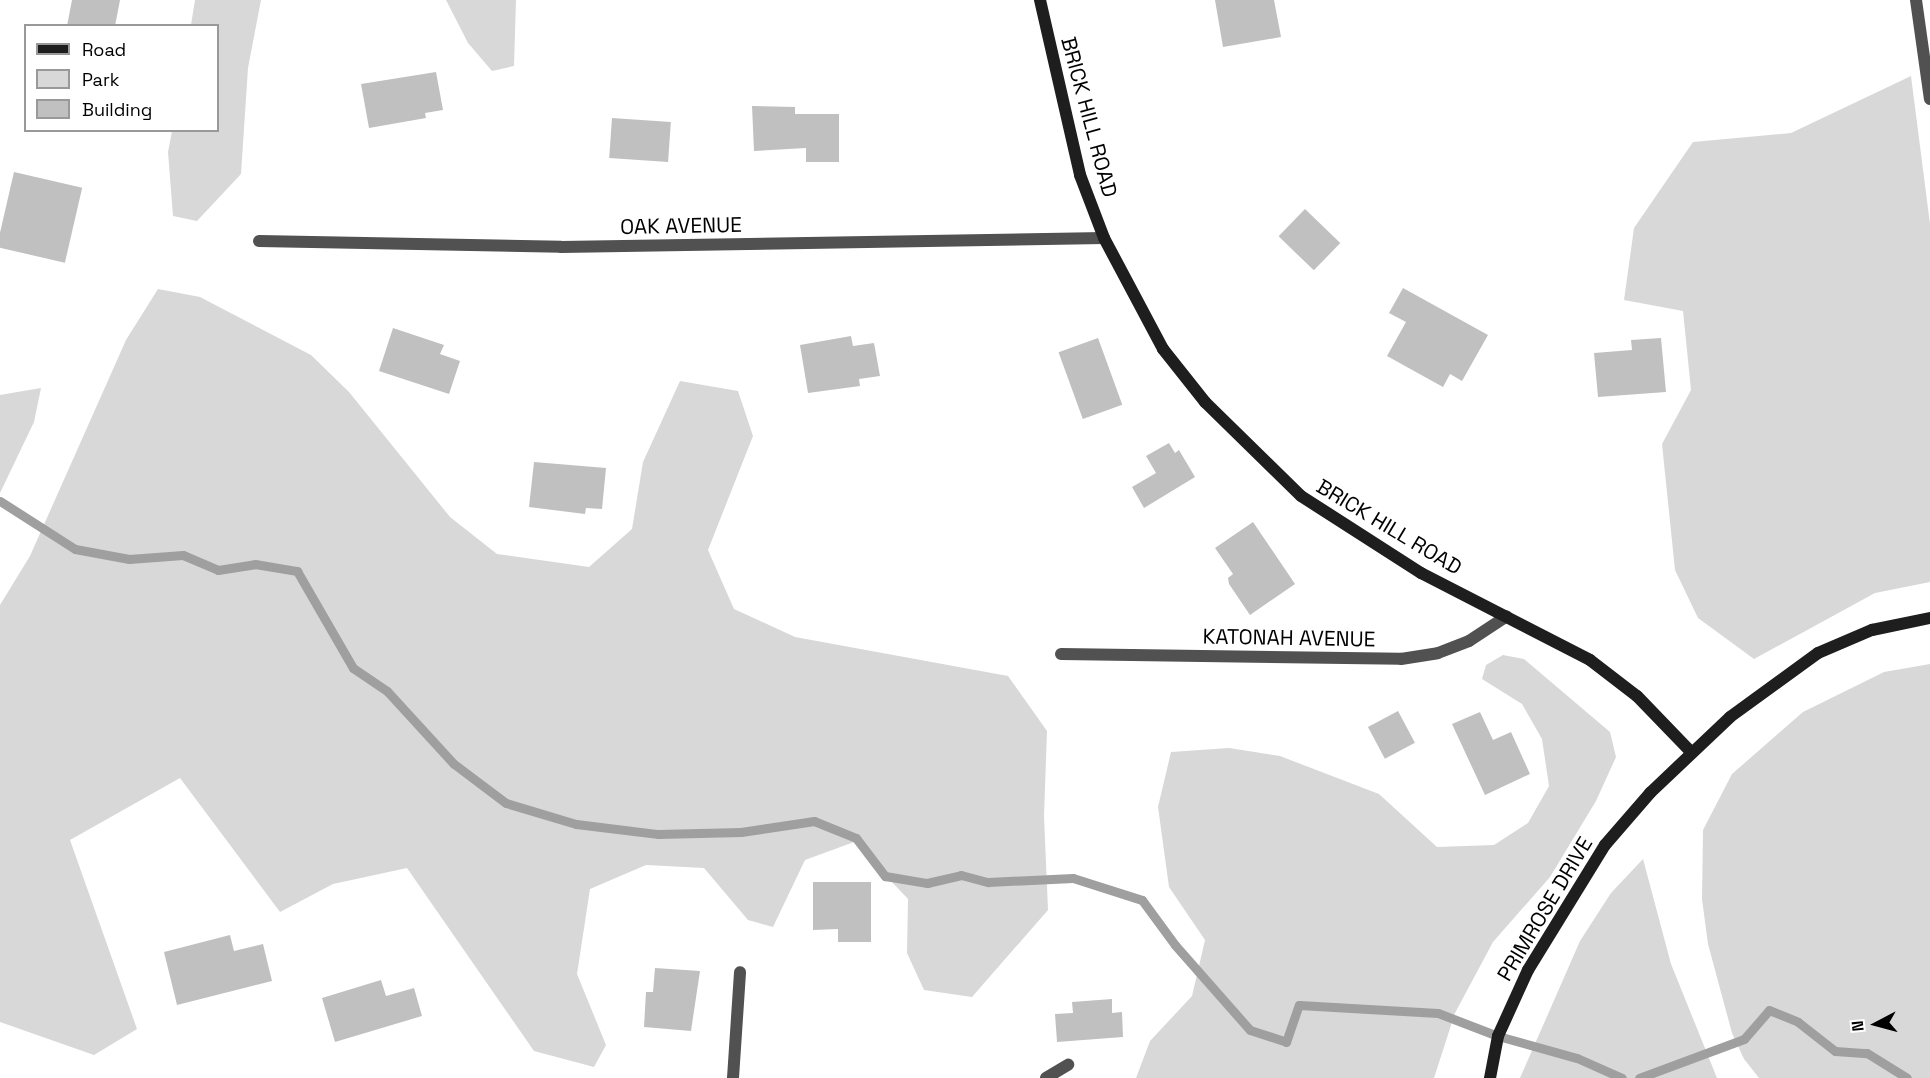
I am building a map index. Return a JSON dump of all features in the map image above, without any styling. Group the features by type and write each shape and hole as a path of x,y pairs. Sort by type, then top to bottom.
{"main road":[{"name":"BRICK HILL ROAD","path":"1040,0 1080,175 1104,238 1163,349 1205,402 1250,449 1301,496 1359,536 1590,660 1637,696 1691,752"},
{"name":"PRIMROSE DRIVE","path":"1490,1078 1506,1015 1574,891 1605,845 1691,752 1730,717 1818,653 1872,630 1930,618"}],"street":[{"path":"1916,0 1930,99"},
{"name":"OAK AVENUE","path":"259,241 561,247 1104,238"},
{"name":"KATONAH AVENUE","path":"1061,654 1401,659 1448,649 1507,616"},
{"path":"733,1078 740,972"},
{"path":"1046,1078 1068,1065"}],"green space":[{"path":"195,0 261,0 248,68 241,174 197,221 173,216 168,152 172,132 219,132 219,24 191,24"},
{"path":"446,0 516,0 514,66 492,71 468,43"},
{"path":"1911,76 1930,224 1930,582 1875,593 1754,659 1698,618 1675,570 1662,444 1691,390 1683,311 1624,300 1634,228 1693,142 1791,133"},
{"path":"158,289 200,297 311,355 349,392 450,517 497,554 589,567 632,529 643,462 680,381 738,391 753,436 708,550 734,609 795,637 1008,676 1047,731 1044,816 1048,910 972,997 924,990 907,953 908,899 854,842 805,860 773,927 748,920 704,868 646,865 590,889 577,974 606,1045 594,1067 534,1051 407,868 333,884 280,912 180,778 70,840 137,1029 94,1055 0,1022 0,605 30,556 126,340"},
{"path":"41,388 34,422 0,493 0,395"},
{"path":"1503,655 1524,659 1610,732 1616,757 1596,801 1550,877 1493,942 1455,1013 1434,1078 1136,1078 1150,1041 1192,996 1205,940 1169,887 1158,807 1171,752 1229,748 1280,756 1379,794 1437,847 1494,845 1528,823 1549,786 1542,739 1522,704 1482,679 1486,665"},
{"path":"1930,664 1930,1078 1759,1078 1744,1059 1732,1033 1708,944 1702,899 1703,830 1732,774 1803,712 1884,672"},
{"path":"1643,859 1671,964 1717,1078 1520,1078 1580,941 1611,893"}],"building":[{"path":"72,0 120,0 115,24 67,24"},
{"path":"1215,0 1274,0 1281,37 1223,47"},
{"path":"436,72 443,110 425,113 426,118 369,128 361,84"},
{"path":"752,106 795,107 795,114 839,114 839,162 806,162 806,148 754,151"},
{"path":"612,118 671,122 668,162 609,158"},
{"path":"14,172 82,188 65,263 0,248 0,233"},
{"path":"1305,209 1340,243 1314,270 1279,236"},
{"path":"1403,288 1488,335 1462,381 1450,374 1443,387 1387,356 1406,322 1389,313"},
{"path":"393,328 444,345 440,354 460,361 449,394 379,371"},
{"path":"851,336 853,346 874,343 880,376 859,379 860,386 808,393 800,345"},
{"path":"1098,338 1122,405 1083,419 1059,352"},
{"path":"1661,338 1666,392 1598,397 1594,353 1632,350 1631,340"},
{"path":"1169,443 1175,453 1179,450 1195,477 1144,508 1132,487 1156,473 1146,456"},
{"path":"534,462 606,468 602,509 586,508 585,514 529,507"},
{"path":"1253,522 1295,584 1250,615 1229,584 1228,578 1233,574 1215,548"},
{"path":"1398,711 1415,743 1385,759 1368,727"},
{"path":"1480,712 1493,740 1511,732 1530,774 1485,795 1452,724"},
{"path":"813,882 871,882 871,942 838,942 838,929 813,930"},
{"path":"230,935 234,951 263,944 272,981 177,1005 164,952"},
{"path":"655,968 700,971 691,1031 644,1027 646,992 653,992"},
{"path":"381,980 386,996 414,988 422,1016 335,1042 322,998"},
{"path":"1112,999 1112,1013 1122,1012 1123,1037 1057,1042 1055,1014 1073,1013 1072,1002"}],"waterway":[{"path":"0,501 75,549 129,559 183,555 218,570 255,564 297,571 353,668 387,691 454,764 506,803 576,824 658,834 741,832 814,821 856,838 885,876 927,883 961,875 988,882 1073,878 1142,900 1175,945 1250,1030 1286,1042 1299,1005 1438,1013 1498,1036 1577,1058 1622,1078"},
{"path":"1639,1078 1744,1039 1769,1010 1798,1022 1835,1051 1867,1053 1907,1078"}]}
